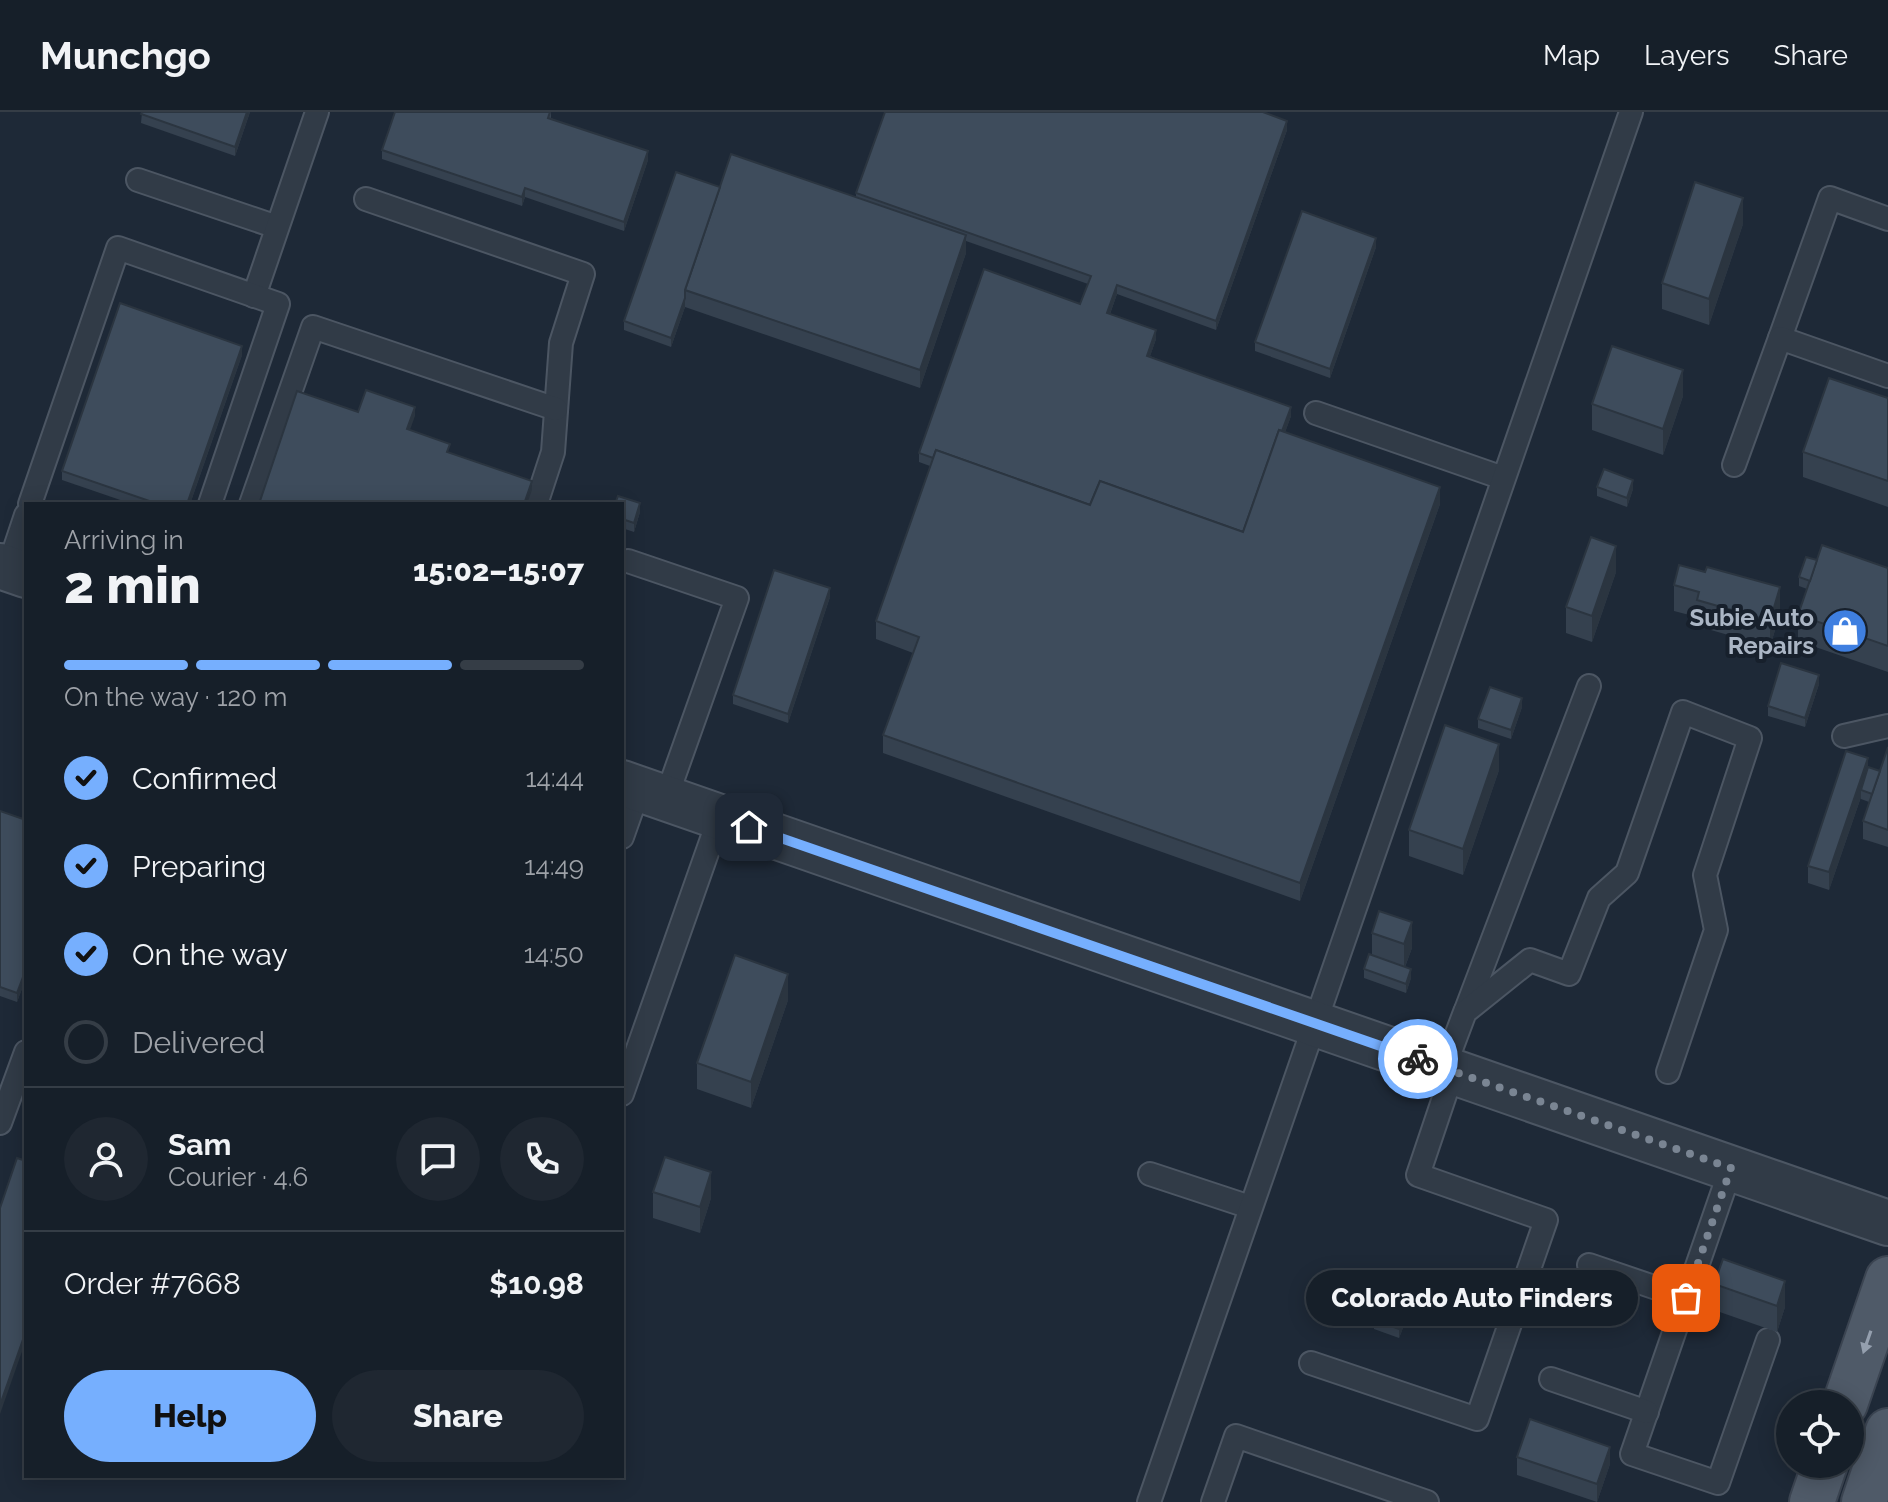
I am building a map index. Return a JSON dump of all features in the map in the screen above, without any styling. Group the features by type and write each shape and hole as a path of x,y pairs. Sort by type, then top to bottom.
{"main road":[{"path":"1850,1390 1888,1279"},
{"path":"1864,1502 1888,1431"},
{"path":"1812,1502 1820,1478"}],"street":[{"path":"642,790 1888,1223"}],"lane":[{"path":"254,296 317,112"},
{"path":"1149,1502 1631,112"},
{"path":"138,180 277,227"},
{"path":"1734,465 1830,198 1888,219"},
{"path":"366,199 583,274 561,343 553,452 537,502"},
{"path":"31,502 118,248 278,304 211,502"},
{"path":"252,502 313,327 556,409"},
{"path":"1780,338 1888,376"},
{"path":"1316,413 1503,478"},
{"path":"11,570 24,522"},
{"path":"624,832 737,598 628,561"},
{"path":"1311,1363 1477,1419 1546,1220 1418,1175 1465,1012 1589,686"},
{"path":"1465,1012 1530,960 1569,974 1599,898 1627,873 1683,712 1750,738 1705,875 1716,930 1668,1072"},
{"path":"1844,736 1888,726"},
{"path":"624,1088 720,816"},
{"path":"0,1123 24,1057"},
{"path":"1731,1168 1632,1454 1718,1483 1768,1340"},
{"path":"1150,1174 1250,1207"},
{"path":"1589,1265 1686,1298"},
{"path":"1551,1379 1647,1412"},
{"path":"1213,1502 1236,1436 1427,1502"}],"building":[{"path":"142,112 247,112 235,147"},
{"path":"395,112 550,112 548,118 648,151 624,222 525,188 522,197 382,150"},
{"path":"885,112 1263,112 1287,121 1216,321 1117,285 1107,313 1156,330 1147,356 1291,407 1282,431 1279,430 1243,532 1100,481 1090,505 936,450 933,458 919,453 984,269 1080,304 1091,276 856,193"},
{"path":"731,154 966,235 920,370 685,290"},
{"path":"676,172 720,187 671,338 624,321"},
{"path":"1695,182 1743,198 1709,299 1662,283"},
{"path":"1302,211 1376,238 1330,369 1255,342"},
{"path":"120,303 242,346 188,502 152,502 62,471"},
{"path":"1612,346 1683,370 1663,429 1592,404"},
{"path":"1829,378 1888,398 1888,481 1803,452"},
{"path":"366,390 415,407 407,429 450,444 447,452 532,481 525,502 260,502 297,391 358,412"},
{"path":"1279,430 1440,487 1300,883 883,735 919,637 876,621 936,450 1090,505 1100,481 1243,532"},
{"path":"1604,469 1633,480 1627,498 1597,487"},
{"path":"618,496 640,503 634,523 624,520 624,502 616,502"},
{"path":"1591,537 1616,546 1592,616 1566,607"},
{"name":"Subie Auto Repairs","path":"1822,545 1888,568 1888,646 1798,615"},
{"path":"1806,557 1817,560 1810,581 1799,577"},
{"path":"1679,565 1705,572 1707,567 1780,587 1770,621 1697,600 1699,592 1674,585"},
{"path":"774,570 830,588 788,714 733,695"},
{"path":"1781,663 1819,675 1805,718 1768,706"},
{"path":"1490,687 1522,698 1511,730 1478,719"},
{"path":"1445,725 1499,744 1463,849 1409,830"},
{"path":"1888,747 1888,830 1863,821"},
{"path":"1846,751 1868,758 1829,872 1808,866"},
{"path":"1868,767 1880,771 1872,794 1861,790"},
{"path":"0,811 24,819 24,974 17,993 0,987"},
{"path":"1379,911 1412,922 1404,944 1372,933"},
{"path":"1369,954 1411,969 1406,984 1364,969"},
{"path":"735,955 788,974 751,1082 697,1063"},
{"path":"665,1157 711,1172 700,1207 653,1192"},
{"path":"17,1158 24,1160 24,1337 0,1405 0,1208"},
{"path":"1723,1259 1785,1281 1777,1306 1714,1284"},
{"path":"1411,1272 1450,1285 1443,1305 1404,1293"},
{"path":"1384,1295 1408,1306 1399,1329 1374,1320"},
{"path":"1530,1419 1610,1447 1597,1484 1517,1457"}],"way so far":[{"path":"1418,1059 1731,1168 1686,1298"}],"place":[{"name":"Subie Auto Repairs","path":"1845,631"},
{"name":"Colorado Auto Finders","path":"1686,1298"}],"route":[{"path":"749,827 1418,1059"}]}
